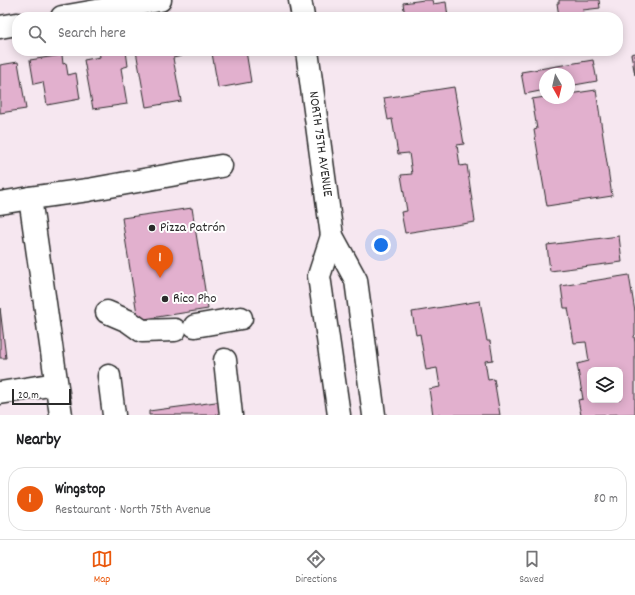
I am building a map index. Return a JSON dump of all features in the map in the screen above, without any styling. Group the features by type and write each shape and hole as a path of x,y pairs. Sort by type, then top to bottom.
{"main road":[{"path":"82,12 114,4 160,0"},
{"path":"300,0 302,12"},
{"path":"0,27 12,25"},
{"name":"NORTH 75TH AVENUE","path":"308,56 332,236 356,280 374,415"},
{"path":"0,203 88,190 221,166"},
{"path":"30,198 61,415"},
{"name":"NORTH 75TH AVENUE","path":"332,236 319,276 339,415"},
{"path":"107,312 128,322 142,331 185,328 241,318"},
{"path":"225,360 231,415"},
{"path":"109,376 114,415"},
{"path":"0,393 56,384"}],"building":[{"path":"424,0 432,0 433,4 446,2 447,12 404,12 403,3"},
{"path":"559,0 599,0 600,8 583,10 584,12 558,12 557,3 559,3"},
{"path":"635,53 635,75 631,54"},
{"path":"62,56 63,64 66,63 68,75 76,73 80,99 47,105 43,82 34,84 30,60"},
{"path":"127,56 128,66 121,68 127,104 93,109 84,60 100,57"},
{"path":"137,56 182,56 173,58 181,101 146,107"},
{"path":"213,56 247,56 251,82 218,88"},
{"path":"593,60 597,81 575,85 575,68 545,68"},
{"path":"18,62 26,109 0,113 0,65"},
{"path":"539,69 539,91 525,94 521,72"},
{"path":"454,87 464,144 457,145 460,166 467,165 475,222 405,233 401,212 407,211 401,175 412,174 409,153 398,154 392,119 388,120 384,98"},
{"path":"596,90 612,196 547,206 534,130 537,129 532,99 539,98 539,104 575,104 575,93"},
{"path":"192,208 208,309 138,320 122,218"},
{"path":"619,236 622,262 550,271 547,245"},
{"path":"629,275 635,312 635,414 581,415 578,400 583,399 577,364 589,361 586,342 574,343 568,308 564,308 561,286"},
{"path":"480,301 487,341 490,341 493,360 485,361 488,380 494,379 500,415 433,415 429,389 440,387 437,368 426,370 420,334 416,335 412,312"},
{"path":"0,308 6,358 0,358"},
{"path":"223,401 225,415 149,415 149,411"}],"place":[{"name":"Pizza Patrón","path":"152,228"},
{"name":"Wingstop","path":"160,278"},
{"name":"Rico Pho","path":"165,299"}]}
